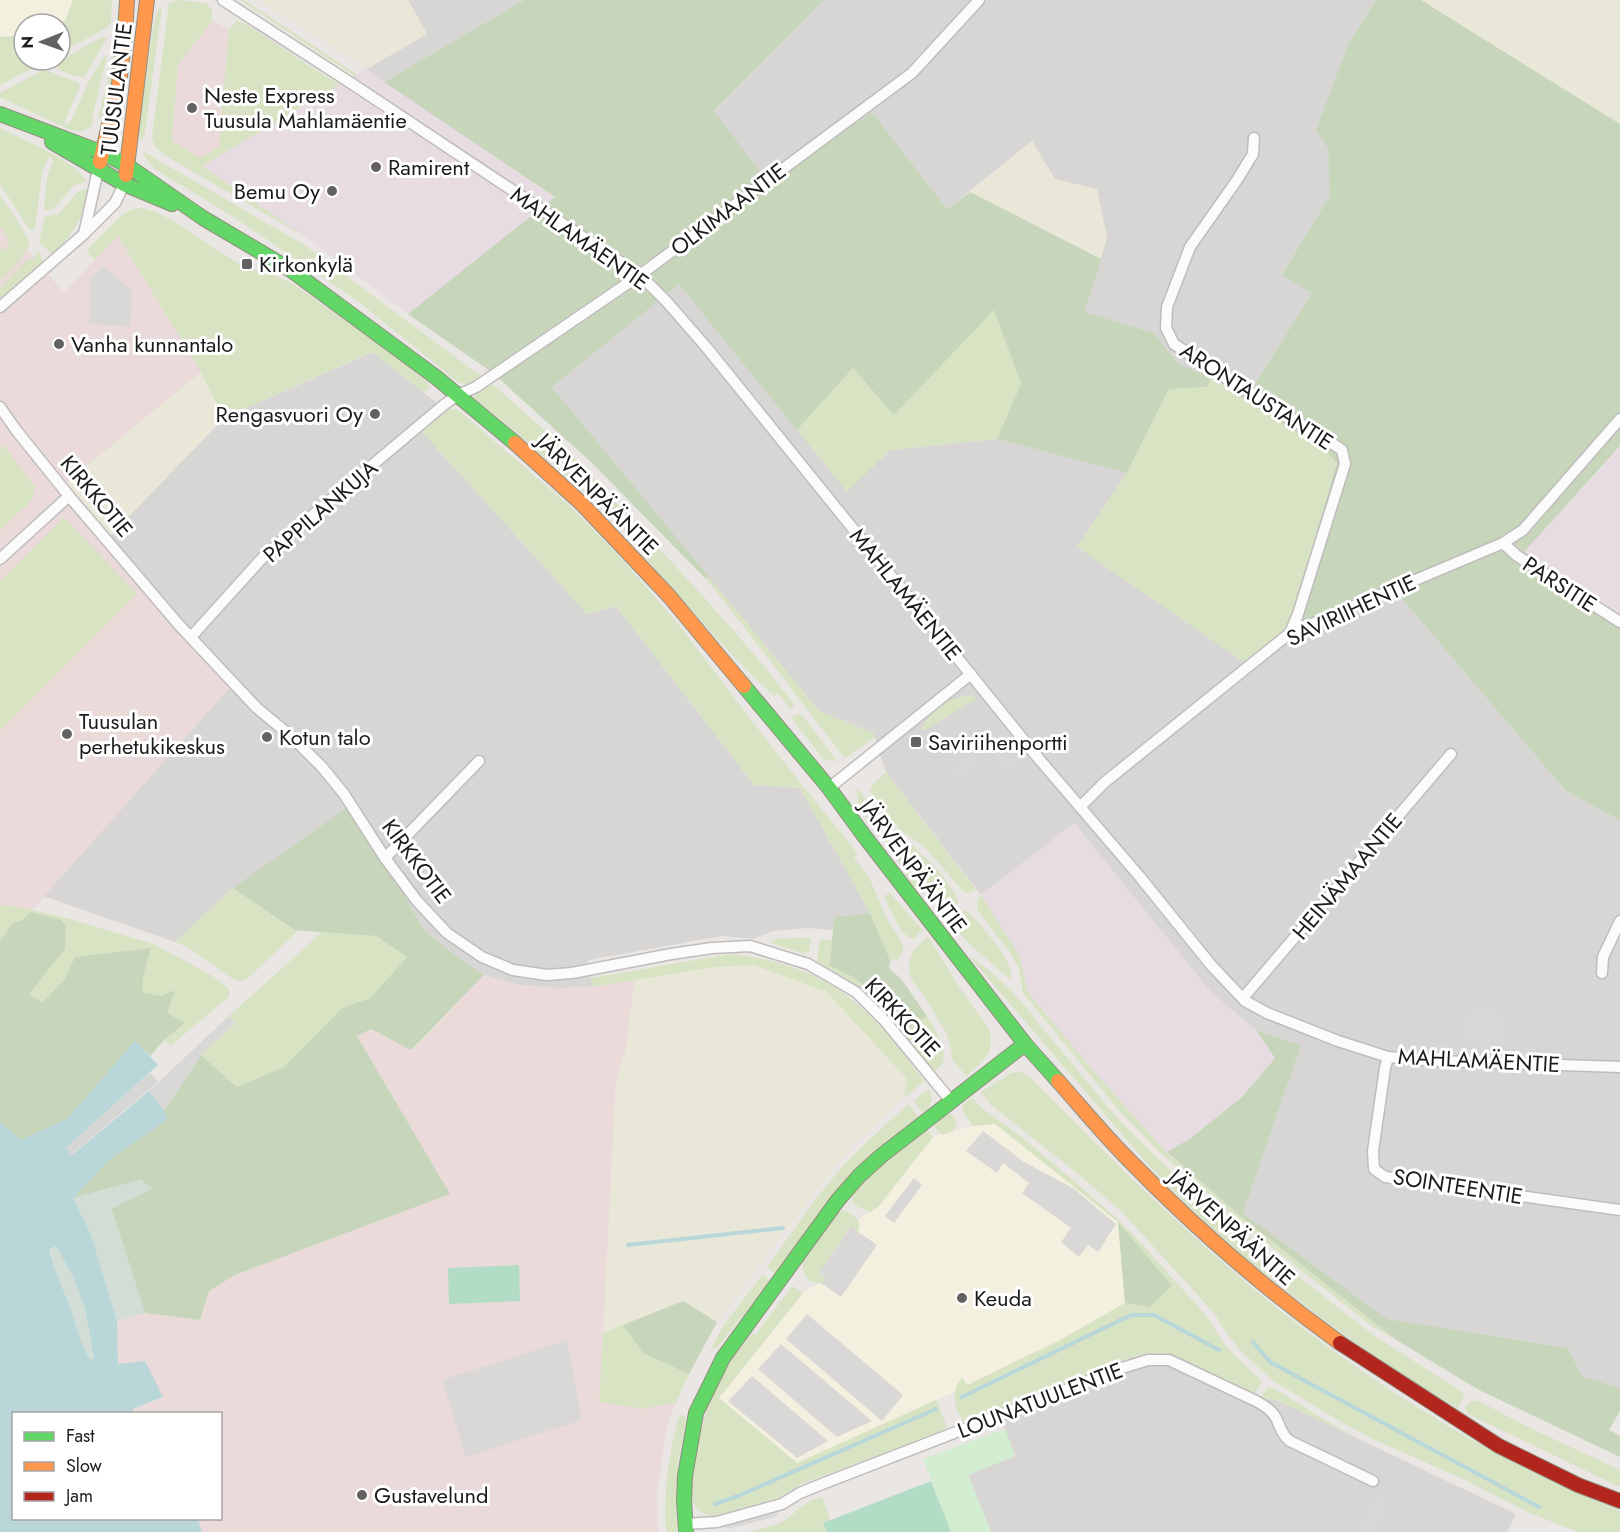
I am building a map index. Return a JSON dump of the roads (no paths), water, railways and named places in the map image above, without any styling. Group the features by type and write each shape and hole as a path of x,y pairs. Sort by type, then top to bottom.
{"main road":[{"name":"TUUSULANTIE","path":"98,170 119,84 127,0"},
{"name":"TUUSULANTIE","path":"124,184 147,0"},
{"name":"JÄRVENPÄÄNTIE","path":"0,114 103,153 128,166 203,218 291,270 437,378 500,428 581,503 669,596 828,788 1025,1044 1142,1174 1241,1266 1292,1308 1348,1349 1499,1446 1578,1485 1620,1501"},
{"name":"JÄRVENPÄÄNTIE","path":"24,124 124,184 203,218"},
{"path":"685,1528 685,1476 696,1413 723,1358 798,1254 859,1176 880,1156 1025,1044"}],"street":[{"name":"MAHLAMÄENTIE","path":"223,0 640,275 707,348 1080,807 1211,965 1242,998 1267,1013 1338,1041 1388,1057 1436,1061 1620,1067"},
{"name":"OLKIMAANTIE","path":"458,395 476,387 640,275 912,72 979,0"},
{"name":"ARONTAUSTANTIE","path":"1254,138 1253,153 1248,162 1190,247 1167,307 1166,328 1174,344 1342,450 1345,464 1290,633"},
{"path":"84,234 98,170"},
{"path":"0,307 116,203 124,184"},
{"name":"PAPPILANKUJA","path":"191,637 266,555 444,404 458,395"},
{"name":"KIRKKOTIE","path":"0,407 69,496 179,625 258,708 322,766 344,794 385,858 417,902 447,933 482,957 513,970 547,975 572,973 712,948 750,946 808,964 856,992 885,1022 951,1101"},
{"name":"SAVIRIIHENTIE","path":"1080,807 1105,782 1290,633 1503,543 1522,530 1620,419"},
{"path":"0,559 69,496"},
{"name":"PARSITIE","path":"1503,543 1516,555 1620,622"},
{"path":"828,788 971,674"},
{"name":"HEINÄMAANTIE","path":"1242,998 1451,754"},
{"path":"385,858 479,761"},
{"path":"1602,973 1603,957 1620,921"},
{"name":"SOINTEENTIE","path":"1388,1057 1373,1151 1374,1169 1385,1177 1620,1210"},
{"name":"LOUNATUULENTIE","path":"685,1528 717,1522 782,1504 822,1484 1148,1360 1169,1360 1268,1407 1274,1414 1281,1431 1290,1441 1373,1481"}],"water":[{"path":"135,1041 158,1065 66,1148 72,1155 149,1091 164,1111 167,1120 110,1159 73,1198 91,1235 117,1321 118,1364 145,1361 163,1397 133,1409 132,1412 12,1412 12,1520 198,1520 202,1532 0,1532 0,1122 21,1140 68,1118","holes":["56,1246 74,1278 85,1308 94,1358 91,1360 81,1341 49,1249"]}],"waterway":[{"path":"628,1245 783,1228"},
{"path":"962,1397 1131,1315 1154,1315 1219,1350"},
{"path":"1253,1342 1270,1362 1539,1507"},
{"path":"715,1504 936,1409"}],"place":[{"name":"Neste Express Tuusula Mahlamäentie","path":"192,108"},
{"name":"Ramirent","path":"376,167"},
{"name":"Bemu Oy","path":"332,191"},
{"name":"Kirkonkylä","path":"247,264"},
{"name":"Vanha kunnantalo","path":"59,344"},
{"name":"Rengasvuori Oy","path":"375,414"},
{"name":"Tuusulan perhetukikeskus","path":"67,734"},
{"name":"Kotun talo","path":"267,737"},
{"name":"Saviriihenportti","path":"916,742"},
{"name":"Keuda","path":"962,1298"},
{"name":"Gustavelund","path":"362,1495"}]}
